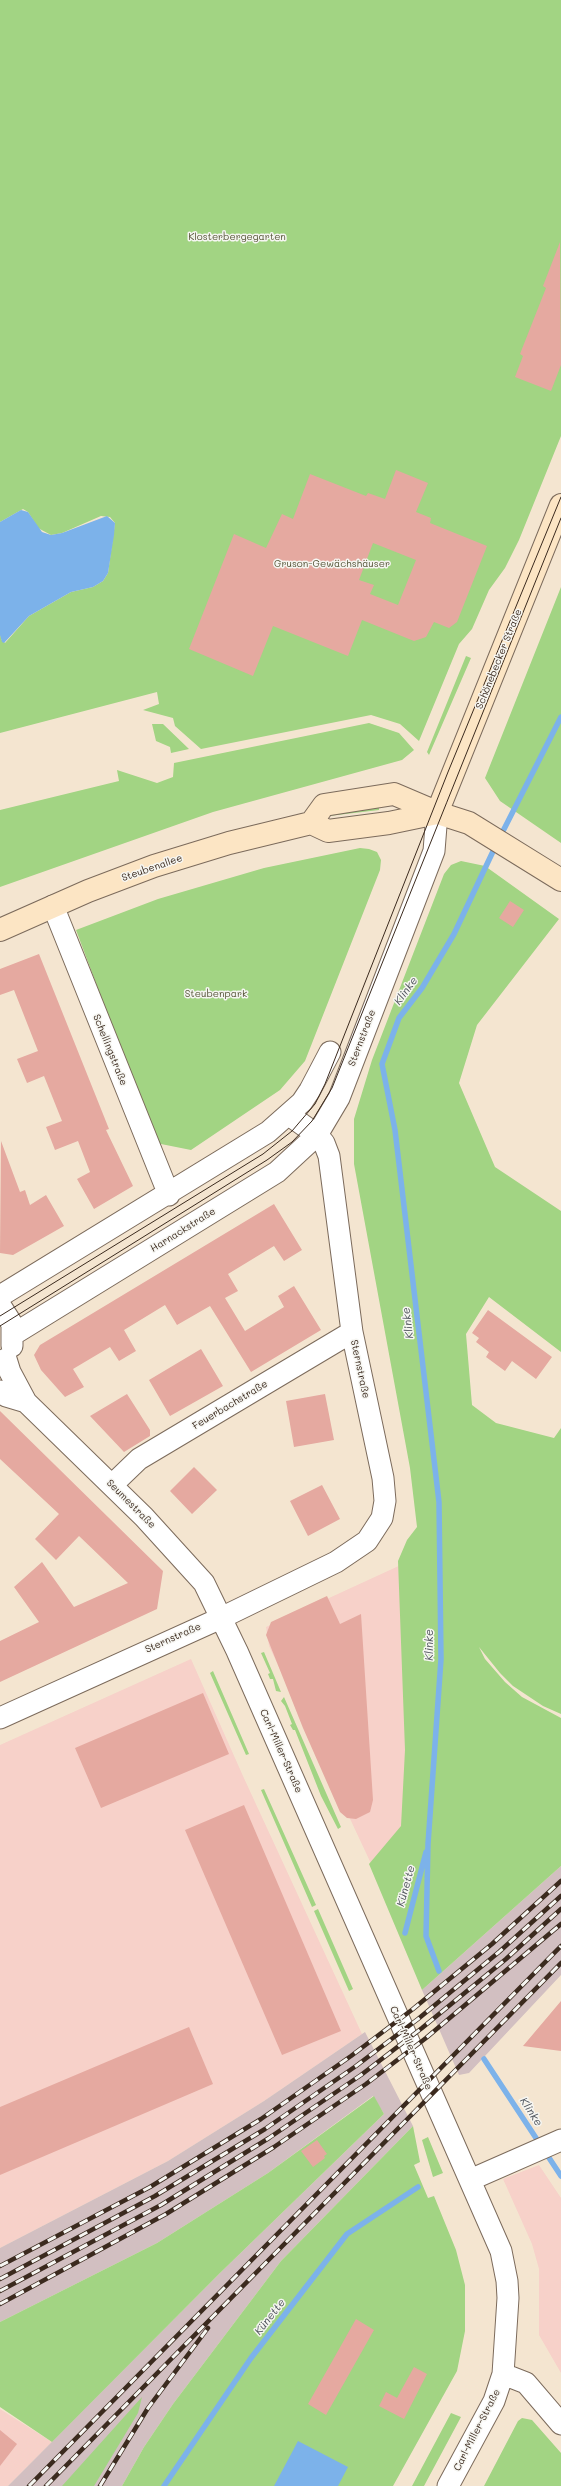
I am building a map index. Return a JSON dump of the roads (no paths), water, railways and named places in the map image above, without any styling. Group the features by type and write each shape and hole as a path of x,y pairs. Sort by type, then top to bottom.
{"main road":[{"name":"Schönebecker Straße","path":"437,813 561,505"},
{"path":"437,813 328,831 311,823 324,805 394,794 437,813 469,823 561,880"},
{"name":"Steubenallee","path":"0,930 53,906 161,864 229,843 311,823"}],"street":[{"name":"Sternstraße","path":"0,1718 221,1618 351,1554 367,1541 382,1518 385,1501 383,1478 352,1332 329,1156 324,1143 317,1136 339,1098 434,851 437,813"},
{"name":"Schellingstraße","path":"53,906 168,1195"},
{"path":"0,1296 259,1139 290,1115 310,1090 330,1052"},
{"path":"290,1115 317,1136"},
{"name":"Harnackstraße","path":"14,1334 277,1172 317,1136"},
{"path":"0,1304 10,1318 14,1334 12,1344 3,1361"},
{"name":"Feuerbachstraße","path":"112,1485 139,1459 352,1332"},
{"name":"Seumestraße","path":"3,1361 26,1402 112,1485 199,1575 221,1618"},
{"name":"Seumestraße","path":"0,1391 6,1396 26,1402"},
{"name":"Carl-Miller-Straße","path":"221,1618 237,1650 501,2251 508,2281 507,2339 503,2374 494,2401 448,2486"},
{"path":"470,2180 548,2146"},
{"path":"503,2374 526,2383 561,2424"}],"water":[{"path":"21,510 28,512 42,532 51,535 62,533 107,516 115,523 114,535 108,573 103,581 93,587 71,592 29,616 4,643 2,642 0,635 0,522"},
{"path":"298,2441 348,2467 338,2486 274,2486"}],"waterway":[{"name":"Klinke","path":"500,837 561,717"},
{"name":"Klinke","path":"439,1971 426,1936 428,1844 441,1659 439,1502 395,1130 382,1064 399,1018 422,988 454,934 496,845"},
{"name":"Künette","path":"405,1933 426,1852"},
{"name":"Klinke","path":"484,2059 561,2176"},
{"name":"Künette","path":"164,2486 251,2358 347,2234 418,2187"}],"tram line":[{"path":"0,1316 263,1154 292,1131 315,1104 325,1084 448,772 561,497"},
{"path":"0,1326 267,1160 292,1142 312,1121 332,1088 561,518"}],"railway":[{"path":"0,2266 150,2187 261,2119 351,2056 413,2009 492,1944 561,1881"},
{"path":"0,2279 155,2196 265,2129 356,2066 418,2019 499,1952 561,1896"},
{"path":"0,2291 161,2205 269,2138 361,2075 422,2028 506,1959 561,1909"},
{"path":"0,2304 166,2214 274,2147 366,2084 426,2038 561,1924"},
{"path":"29,2486 561,1946"},
{"path":"46,2486 561,1963"},
{"path":"100,2486 148,2408 208,2328"}],"park label":[{"name":"Klosterbergegarten","path":"237,237"},
{"name":"Gruson-Gewächshäuser","path":"332,564"},
{"name":"Steubenpark","path":"216,994"}]}
